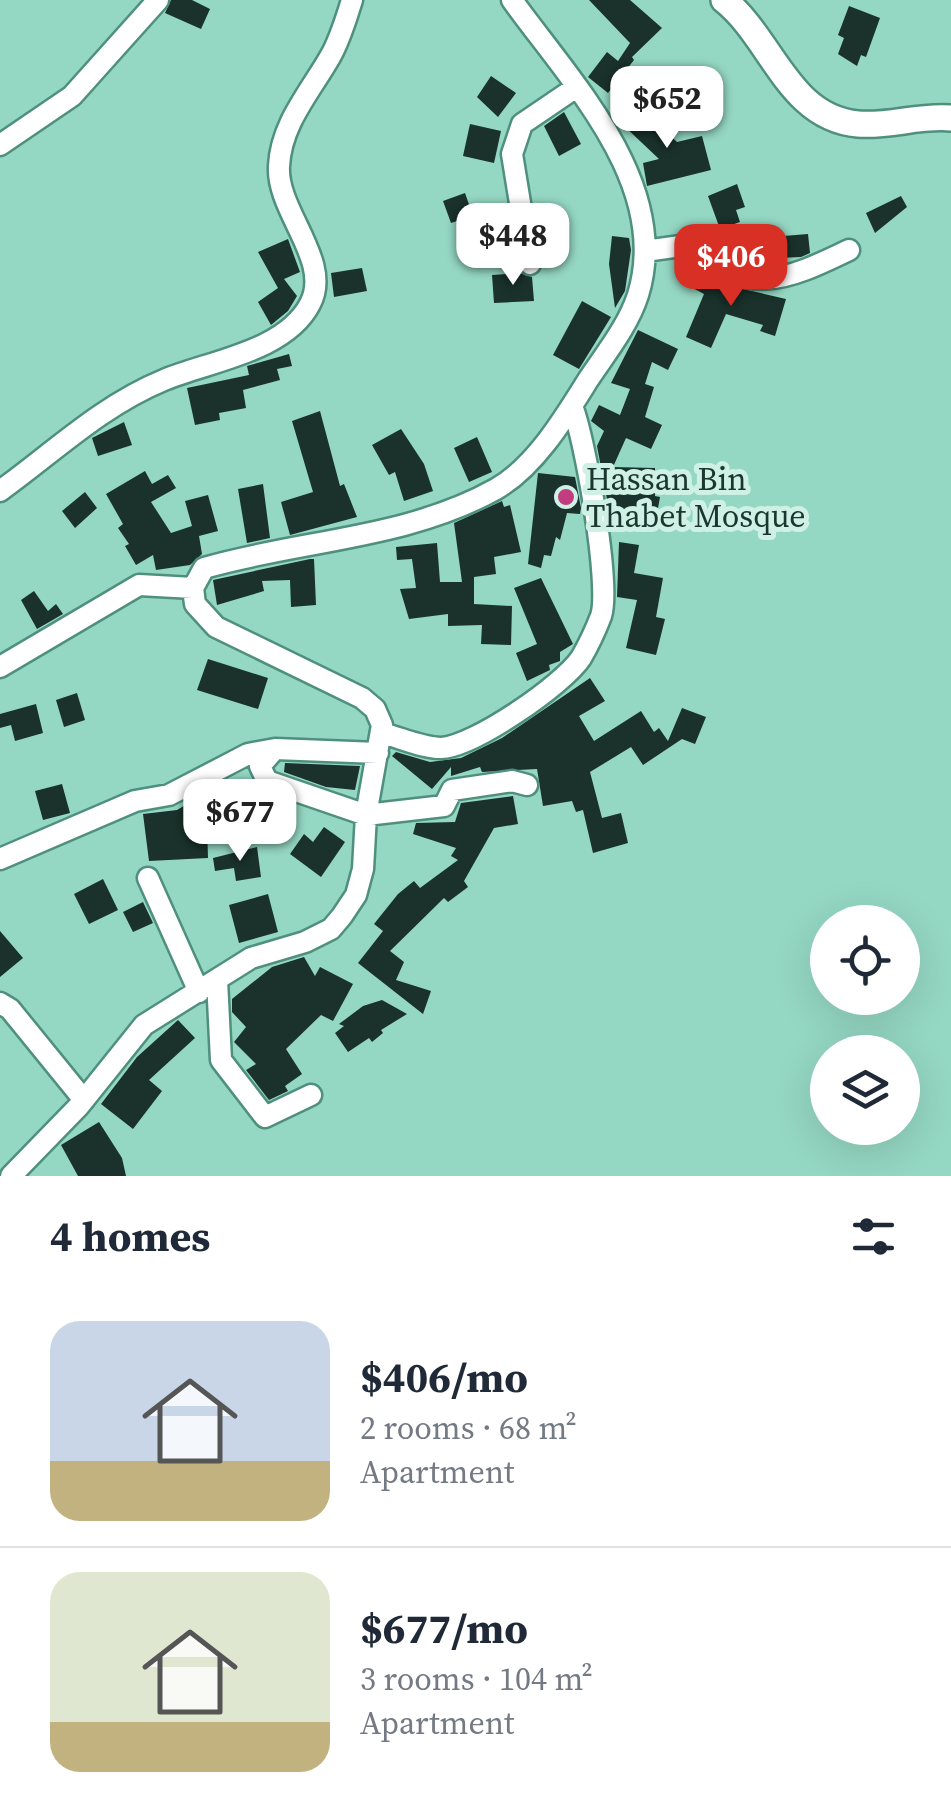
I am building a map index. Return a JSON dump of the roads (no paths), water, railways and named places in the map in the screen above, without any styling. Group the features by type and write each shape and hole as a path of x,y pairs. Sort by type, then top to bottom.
{"main road":[{"path":"724,0 792,86 831,119 861,125 922,116 951,118"}],"street":[{"path":"0,144 72,96 158,0"},
{"path":"0,491 103,412 162,380 262,345 309,307 316,290 314,273 288,208 278,168 296,112 332,54 352,0"},
{"path":"11,1176 84,1100 144,1026 250,958 331,930 356,895 379,743 375,709 362,698 216,627 195,604 192,588 204,568 328,543 439,512 498,488 536,453 572,406 637,298 645,252 631,182 611,139 512,0"},
{"path":"530,264 512,154 522,124 575,88"},
{"path":"645,252 688,246 713,267 768,282 788,279 849,250"},
{"path":"0,858 135,801 169,795 248,754 379,743 440,748 459,743 535,699 580,660 602,614 605,568 594,528 583,432 572,406"},
{"path":"0,668 139,585 192,588"},
{"path":"275,749 260,766 267,781 366,815 444,806 452,790 512,781 528,785"},
{"path":"148,878 208,986 221,1060 265,1117 311,1095"},
{"path":"0,1003 84,1100"}],"place":[{"name":"Hassan Bin Thabet Mosque","path":"566,497"}]}
